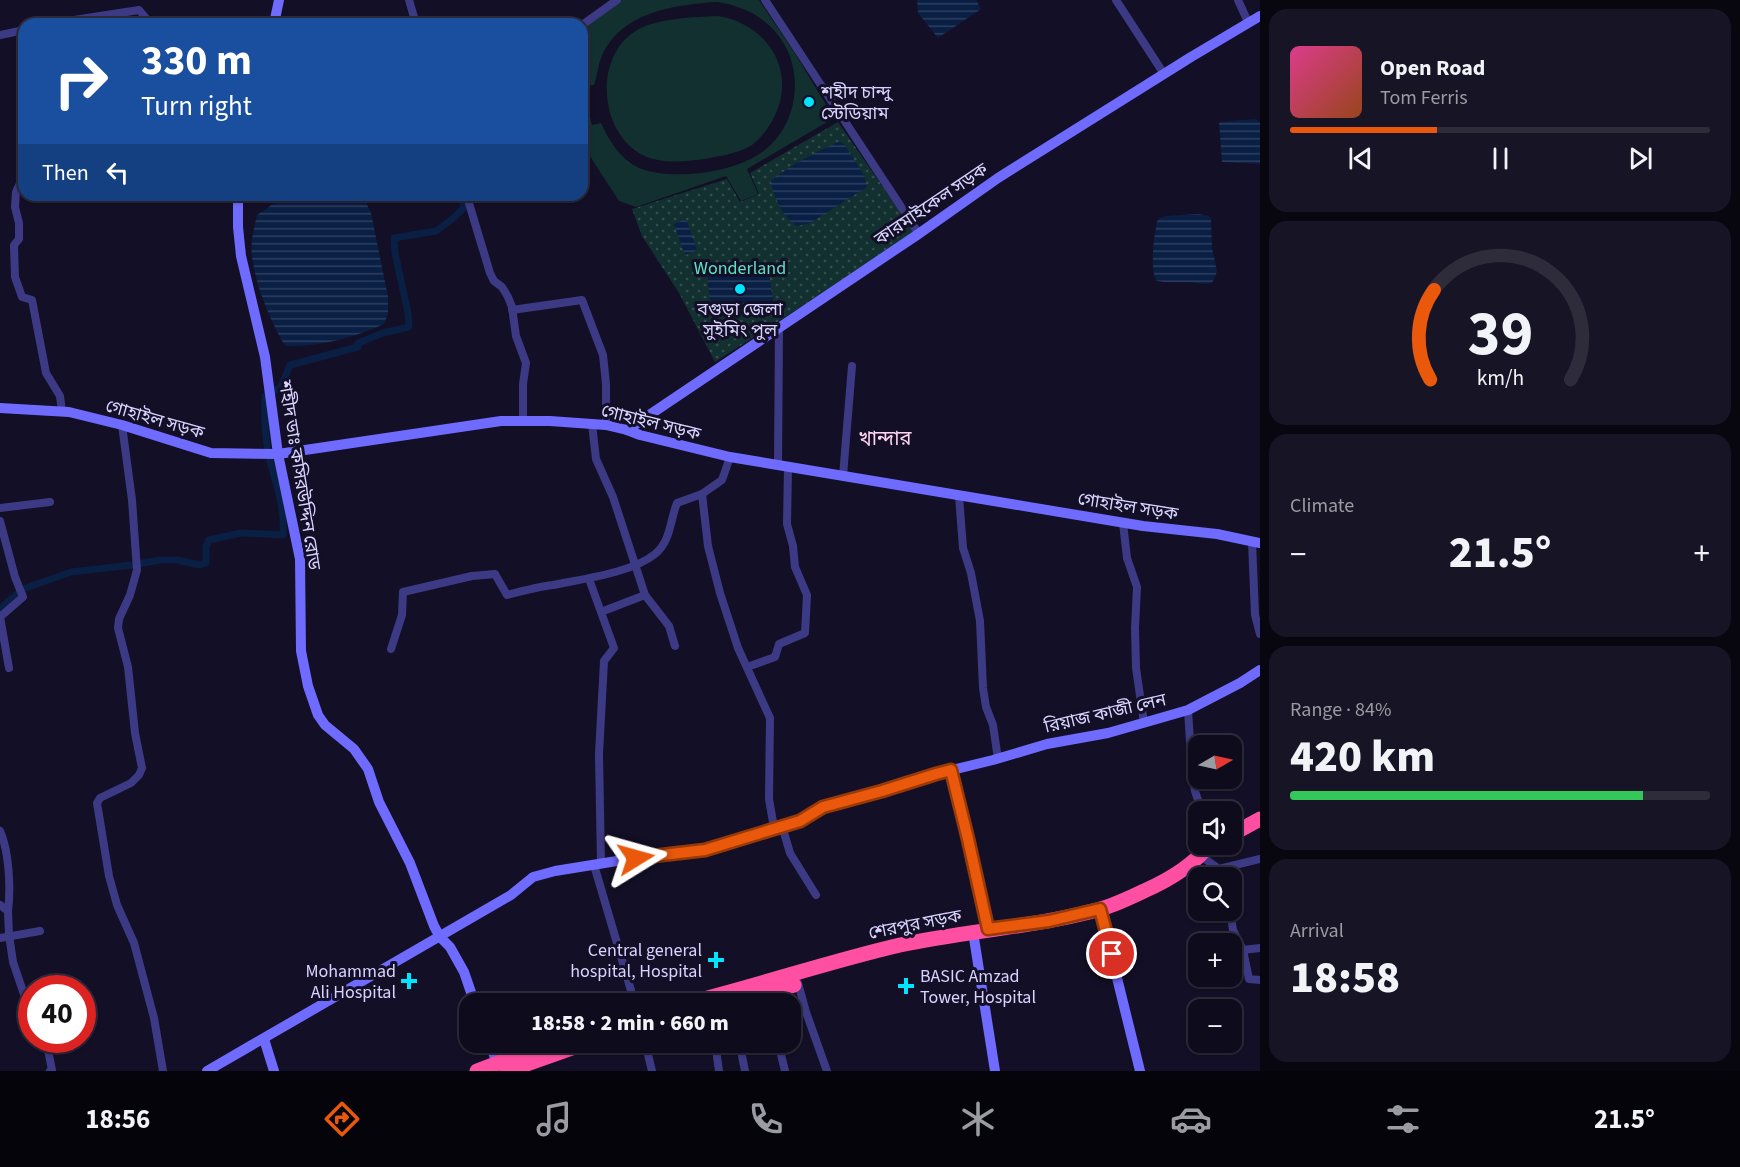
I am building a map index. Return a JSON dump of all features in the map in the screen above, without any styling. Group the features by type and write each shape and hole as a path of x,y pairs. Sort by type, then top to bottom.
{"highway":[{"path":"1242,820 1260,810"},
{"path":"1242,829 1260,819"},
{"name":"শেরপুর সড়ক","path":"726,993 845,958 912,943 1101,913 1210,857"},
{"name":"শেরপুর সড়ক","path":"764,993 978,934"},
{"path":"502,1067 531,1053"},
{"path":"477,1071 502,1067 551,1053"}],"street":[{"path":"137,0 139,10 146,18"},
{"path":"275,18 279,0"},
{"path":"409,0 412,18"},
{"path":"588,21 618,0"},
{"path":"765,0 919,234"},
{"path":"1116,0 1164,74"},
{"path":"1238,0 1248,22"},
{"path":"92,18 139,10"},
{"name":"কারমাইকেল সড়ক","path":"627,430 919,234 998,178 1260,16"},
{"path":"0,35 18,31"},
{"path":"18,188 16,200 19,238 14,245 15,277 22,297 32,300 46,373 60,396 63,411"},
{"name":"শহীদ ডাঃ কসিরউদ্দিন রোড","path":"238,201 241,256 271,398 272,454 300,559 302,651 308,686 318,715 325,725 354,749 368,769 379,802 410,863 434,926 440,937 450,947 464,972 471,993"},
{"path":"468,201 490,273 508,297 516,336 526,363 523,384 523,421"},
{"path":"512,310 582,300 603,355 606,425"},
{"path":"747,667 775,657 779,644 805,633 807,595 795,567 793,546 787,524 779,327"},
{"path":"843,476 852,366"},
{"name":"গোহাইল সড়ক","path":"0,408 63,411 122,425 211,453 272,454 323,449 501,421 550,421 606,425 730,457 1123,523 1217,534 1256,542"},
{"path":"592,424 596,459 613,497 645,595 669,626 675,646"},
{"path":"122,425 137,564 130,595 119,619 118,628 129,667 135,733 142,768 131,783 100,798 98,803 112,886 117,905 134,943 154,1018 163,1071"},
{"path":"392,649 402,615 403,592 472,576 495,574 507,595 589,579 634,565 656,554 668,536 677,503 702,494 722,480 730,457"},
{"path":"702,494 713,569 735,638 770,718 769,799 790,853 816,895"},
{"path":"959,496 963,548 971,573 980,621 983,688 986,707 993,725 998,759"},
{"path":"0,508 50,502"},
{"path":"0,521 23,597 0,617 9,668"},
{"path":"1123,523 1126,558 1137,587 1136,668 1144,723"},
{"path":"1256,542 1255,615 1260,634"},
{"path":"589,579 614,648 604,661 597,864 632,993"},
{"path":"606,610 645,595"},
{"name":"রিয়াজ কাজী লেন","path":"207,1071 512,895 533,877 597,864 705,850 800,821 823,807 936,774 1047,744 1108,733 1188,710 1260,670"},
{"path":"1188,710 1192,772 1198,801"},
{"path":"951,770 968,839 994,1071"},
{"path":"0,831 6,852 10,898 9,935 18,977"},
{"path":"1210,857 1260,859"},
{"path":"0,905 8,910"},
{"path":"1101,913 1140,1071"},
{"path":"1232,921 1233,930 1243,950 1249,979 1260,980"},
{"path":"0,938 40,931"},
{"path":"1243,950 1260,948"},
{"path":"798,983 827,1071"},
{"path":"264,1039 274,1071"},
{"path":"49,1053 52,1070 50,1071"},
{"path":"495,1053 502,1067"},
{"path":"648,1053 652,1071"},
{"path":"717,1053 719,1071"},
{"path":"781,1053 785,1071"},
{"path":"742,1056 746,1071"}],"green space":[{"name":"শহীদ চান্দু স্টেডিয়াম","path":"622,0 759,0 834,118 747,169 758,194 741,201 726,176 636,207 619,201 588,153 588,110 592,125 601,123 616,149 626,160 639,168 667,174 717,170 747,161 759,154 781,132 793,104 794,73 784,44 771,27 747,10 717,2 666,9 634,21 621,30 610,43 601,58 594,85 588,86 588,25"},
{"path":"718,16 752,29 765,40 774,54 780,69 782,86 780,103 772,121 758,140 741,151 704,159 675,162 658,160 639,153 624,140 613,122 608,102 607,81 612,61 621,44 637,30 655,23"},
{"name":"Wonderland","path":"838,122 914,232 715,362 679,293 642,236 632,209 727,179 740,202 759,194 750,173"}],"water":[{"path":"917,0 976,0 981,9 938,38 918,13"},
{"path":"1255,119 1260,122 1260,164 1222,162 1219,122"},
{"path":"839,142 844,144 864,175 867,187 810,223 797,226 787,218 780,206 771,181 804,159"},
{"path":"286,201 365,201 371,213 388,297 388,314 384,324 336,341 285,346 264,303 252,257 257,215 273,204"},
{"path":"1199,214 1209,216 1211,220 1212,248 1217,271 1212,283 1157,281 1153,260 1158,219 1166,216"},
{"path":"686,219 697,250 686,255 674,224"},
{"name":"বগুড়া জেলা সুইমিং পুল","path":"767,263 774,305 712,319 707,274"}],"waterway":[{"path":"0,609 23,589 71,572 160,560 177,560 200,565 206,563 206,547 209,540 241,533 283,535 282,507 267,445 265,396 281,387 290,365 358,347 358,343 383,333 409,327 394,238 436,231 463,209 464,201"}],"place":[{"name":"শহীদ চান্দু স্টেডিয়াম","path":"809,102"},
{"name":"বগুড়া জেলা সুইমিং পুল","path":"740,289"},
{"name":"Central general hospital, Hospital","path":"716,960"},
{"name":"Mohammad Ali Hospital","path":"409,981"},
{"name":"BASIC Amzad Tower, Hospital","path":"906,986"}],"district":[{"name":"খান্দার","path":"885,438"}],"route":[{"path":"636,858 705,850 800,821 823,807 951,770 988,929 1049,921 1100,909 1112,954"}]}
